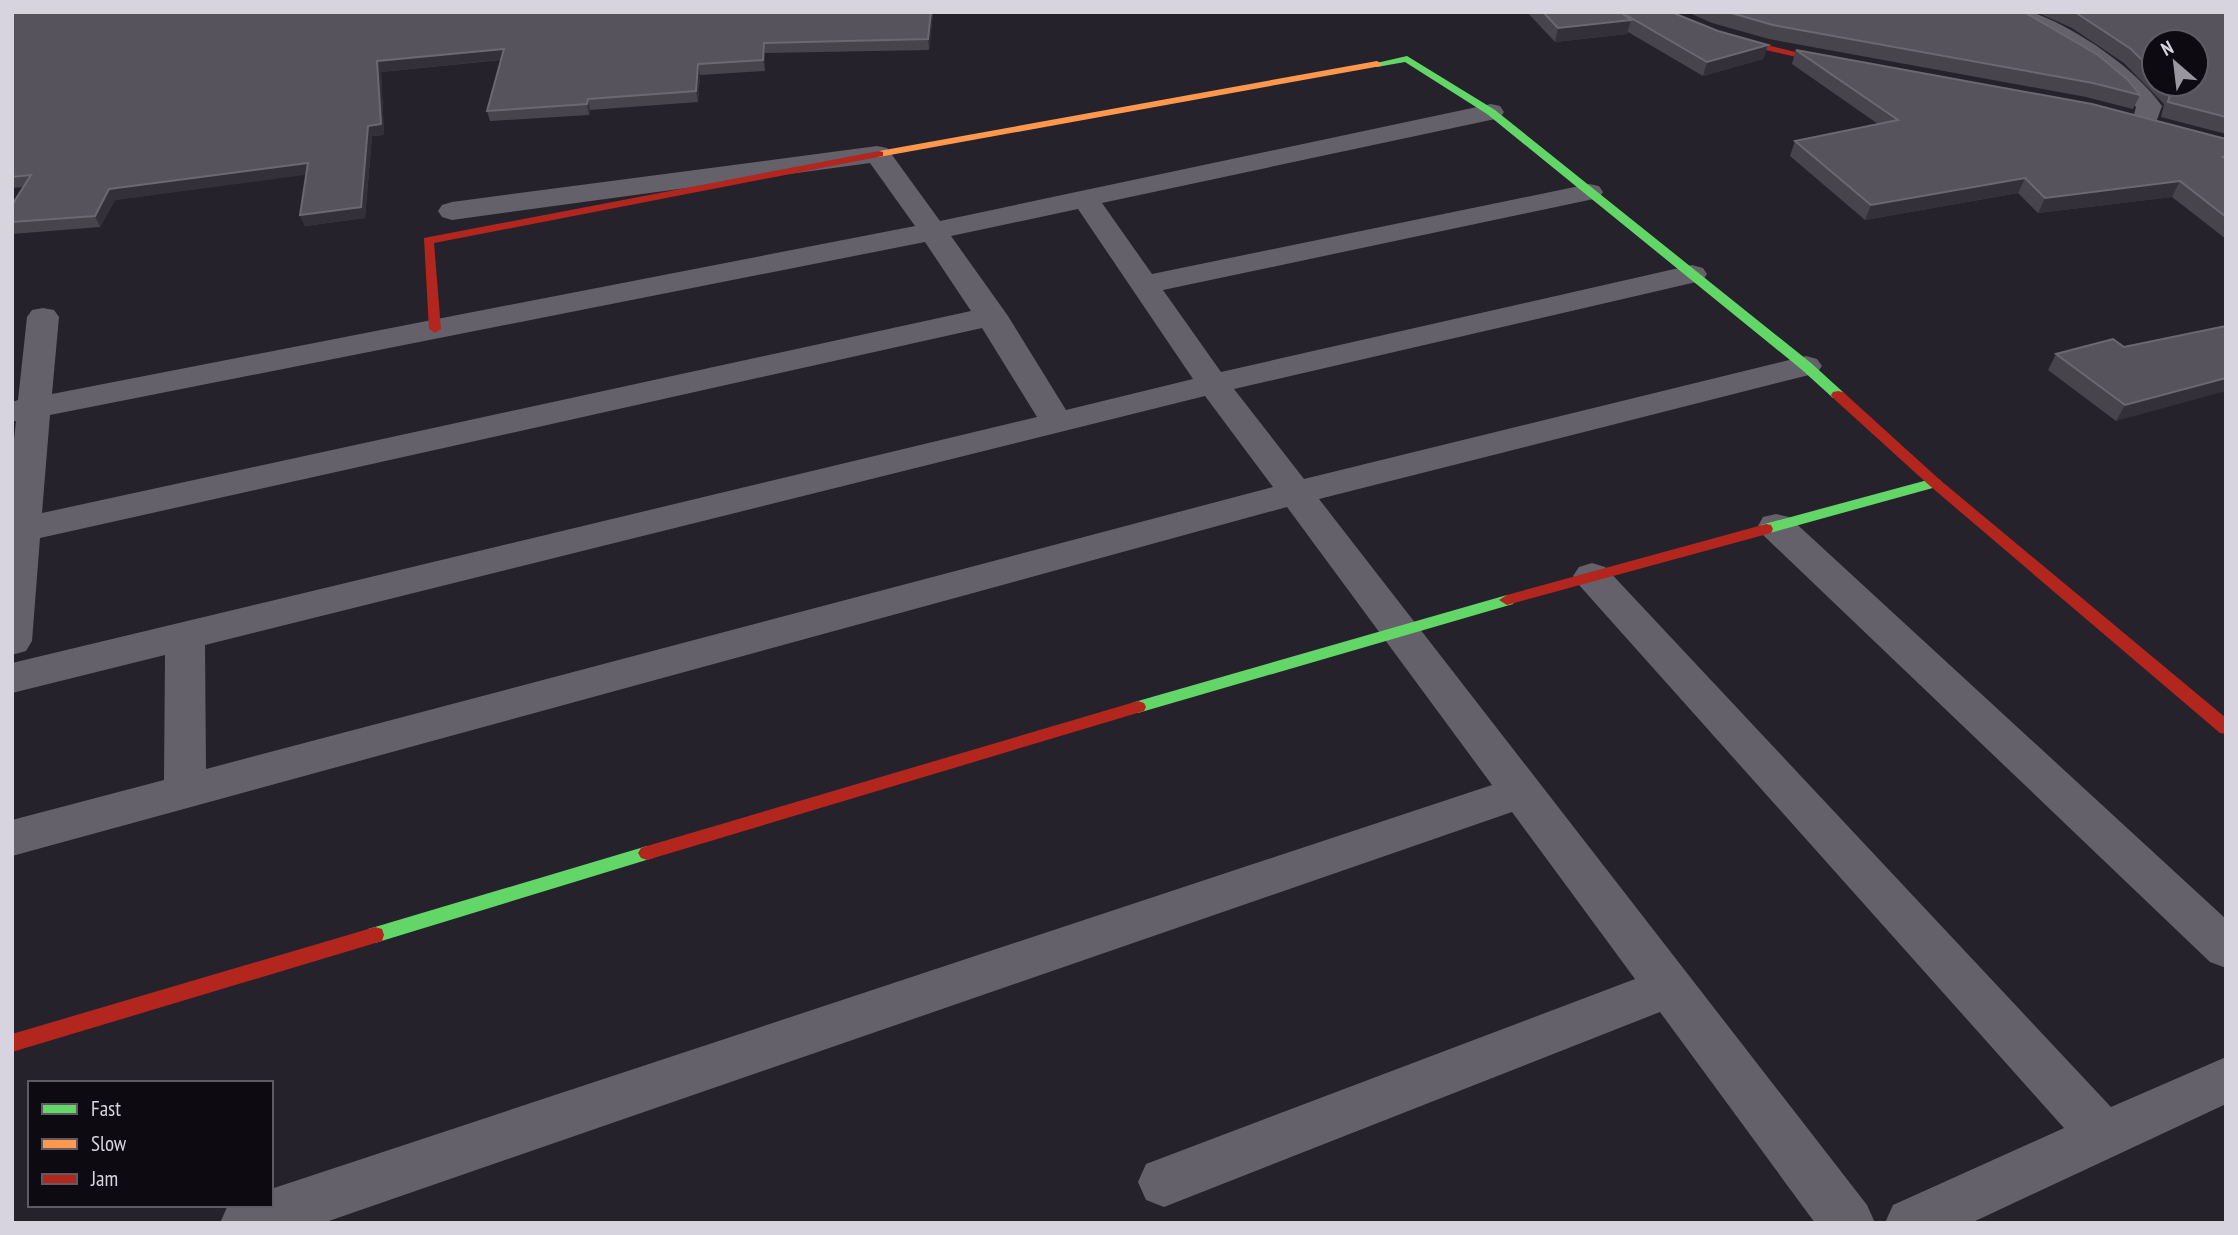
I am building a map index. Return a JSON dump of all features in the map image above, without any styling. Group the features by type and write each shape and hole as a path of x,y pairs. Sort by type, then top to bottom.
{"street":[{"path":"1660,12 1713,36 1759,49 1861,69"},
{"path":"2016,12 2120,75 2140,93 2149,106 2146,122"},
{"path":"435,329 428,241 877,154 1407,59 1491,112 1806,366 1935,483 2226,728"},
{"path":"24,410 934,231 1491,112"},
{"path":"452,211 877,154"},
{"path":"877,154 992,316 1058,424"},
{"path":"1146,284 1589,192"},
{"path":"1085,199 1213,384 1848,1223"},
{"path":"12,678 1213,384 1692,274"},
{"path":"19,531 992,316"},
{"path":"12,640 24,410 43,317"},
{"path":"12,838 1295,493 1806,366"},
{"path":"12,1042 1399,629 1935,483"},
{"path":"1776,526 2226,948"},
{"path":"1592,576 2104,1136"},
{"path":"185,635 186,791"},
{"path":"247,1223 1522,792"},
{"path":"1164,1182 1669,987"},
{"path":"1912,1223 2226,1080"}],"building":[{"path":"12,12 931,12 928,39 764,43 763,60 698,64 696,91 588,99 587,104 487,111 504,49 377,61 381,124 368,126 361,207 300,215 308,163 109,189 95,216 12,222 12,205 31,175 12,177"},
{"path":"1543,12 1620,12 1631,20 1558,28"},
{"path":"1621,12 1671,12 1718,31 1768,45 1707,62"},
{"path":"1728,12 2024,12 2098,55 2128,80 2140,95 2093,83 1773,25"},
{"path":"2075,12 2226,12 2226,117 2168,102 2169,98 2210,98 2210,28 2140,28 2140,58 2131,49"},
{"path":"1796,50 2092,104 2226,139 2226,156 2223,157 2226,159 2226,217 2180,181 2045,198 2025,178 1871,205 1795,141 1898,120"},
{"path":"2226,326 2226,378 2125,405 2056,354 2113,339 2124,347"}],"traffic: fast":[{"path":"1377,64 1407,59 1491,112 1806,366 1838,395"},
{"path":"1766,529 1935,483"},
{"path":"1138,707 1507,600"},
{"path":"375,935 647,853"}],"traffic: slow":[{"path":"879,154 1377,64"}],"traffic: jam":[{"path":"1660,12 1727,38 1844,65"},
{"path":"435,329 428,241 879,154"},
{"path":"1838,395 1935,483 2226,728"},
{"path":"1507,600 1766,529"},
{"path":"647,853 1138,707"},
{"path":"12,1043 375,935"}]}
